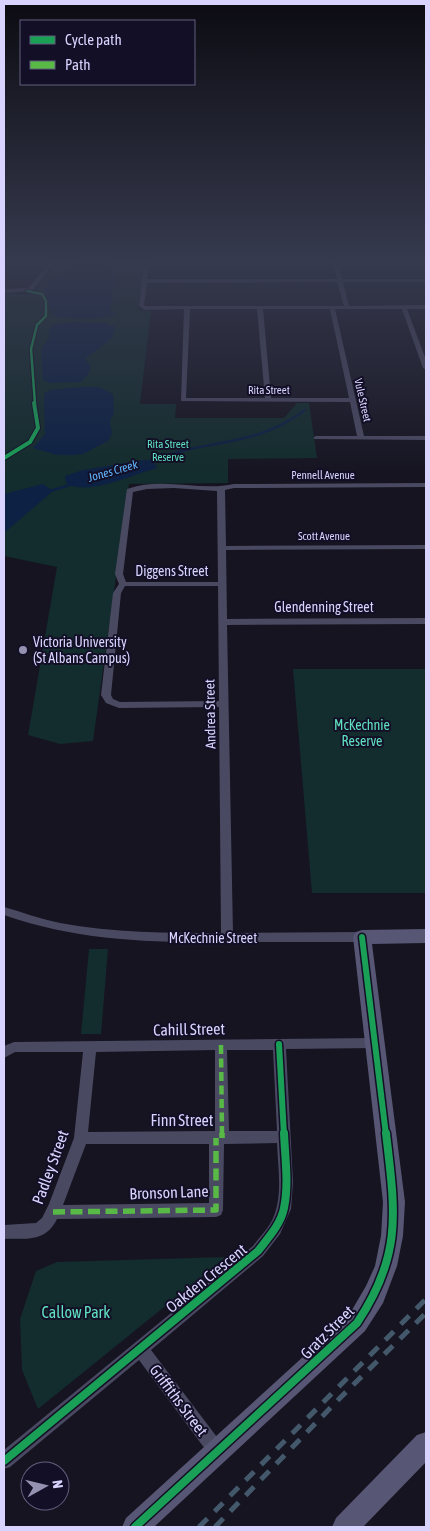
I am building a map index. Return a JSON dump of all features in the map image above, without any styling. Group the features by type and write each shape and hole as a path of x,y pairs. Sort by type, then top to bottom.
{"street":[{"name":"Rita Street","path":"186,331 183,398 186,400 352,400"},
{"path":"262,331 268,400"},
{"name":"Vule Street","path":"337,331 361,438"},
{"path":"413,331 426,368"},
{"path":"316,438 426,438"},
{"name":"Pennell Avenue","path":"123,584 119,574 130,491 144,487 207,487 221,490 226,487 240,486 426,485"},
{"name":"Andrea Street","path":"221,490 226,938"},
{"name":"Scott Avenue","path":"221,548 426,547"},
{"path":"123,584 117,594 106,698 119,705 224,704"},
{"name":"Diggens Street","path":"123,584 222,584"},
{"name":"Glendenning Street","path":"222,622 426,621"},
{"name":"McKechnie Street","path":"4,912 25,919 88,932 152,938 426,936"},
{"name":"Gratz Street","path":"135,1527 357,1323 378,1292 393,1237 394,1202 362,936"},
{"name":"Cahill Street","path":"4,1052 14,1047 375,1043"},
{"name":"Oakden Crescent","path":"4,1462 266,1243 284,1209 286,1182 279,1044"},
{"path":"219,1138 221,1045"},
{"name":"Padley Street","path":"4,1232 39,1230 48,1223 81,1138 90,1046"},
{"name":"Finn Street","path":"81,1138 283,1137"},
{"name":"Bronson Lane","path":"53,1212 216,1210 219,1138"},
{"name":"Griffiths Street","path":"140,1348 218,1452"},
{"path":"344,1527 426,1444"}],"green space":[{"name":"Rita Street Reserve","path":"4,331 149,331 140,404 176,404 175,418 284,418 297,403 309,403 317,458 228,459 228,483 129,484 93,741 60,744 28,735 57,567 4,556"},
{"name":"McKechnie Reserve","path":"293,669 426,669 426,893 312,893"},
{"path":"89,949 108,949 101,1034 81,1034"},
{"name":"Callow Park","path":"226,1257 38,1409 22,1370 20,1319 36,1271 57,1262"}],"water":[{"path":"49,331 114,331 112,338 85,359 91,367 87,376 80,382 51,383 43,380 41,349 49,338"},
{"path":"99,387 113,394 114,413 110,421 112,434 108,441 83,454 73,455 57,455 33,448 45,434 44,394 50,390"},
{"path":"144,460 154,463 157,468 98,486 75,487 66,483 65,476 83,470"},
{"path":"43,484 53,491 4,533 4,494"}],"waterway":[{"name":"Jones Creek","path":"146,462 184,450 250,437 278,427 305,410"},
{"name":"Jones Creek","path":"50,491 73,484"}],"railway":[{"path":"199,1527 426,1299"},
{"path":"215,1527 341,1397 426,1313"}],"marked path":[{"path":"221,1045 222,1138"},
{"path":"53,1212 216,1210 216,1138"}],"cycle path":[{"path":"4,458 30,442 38,428 33,393 34,381 31,349 35,331"},
{"path":"135,1527 357,1323 375,1295 381,1280 390,1252 394,1202 362,937"},
{"path":"4,1461 258,1251 275,1229 284,1209 286,1182 279,1044"}],"place":[{"name":"Victoria University (St Albans Campus)","path":"23,650"}]}
